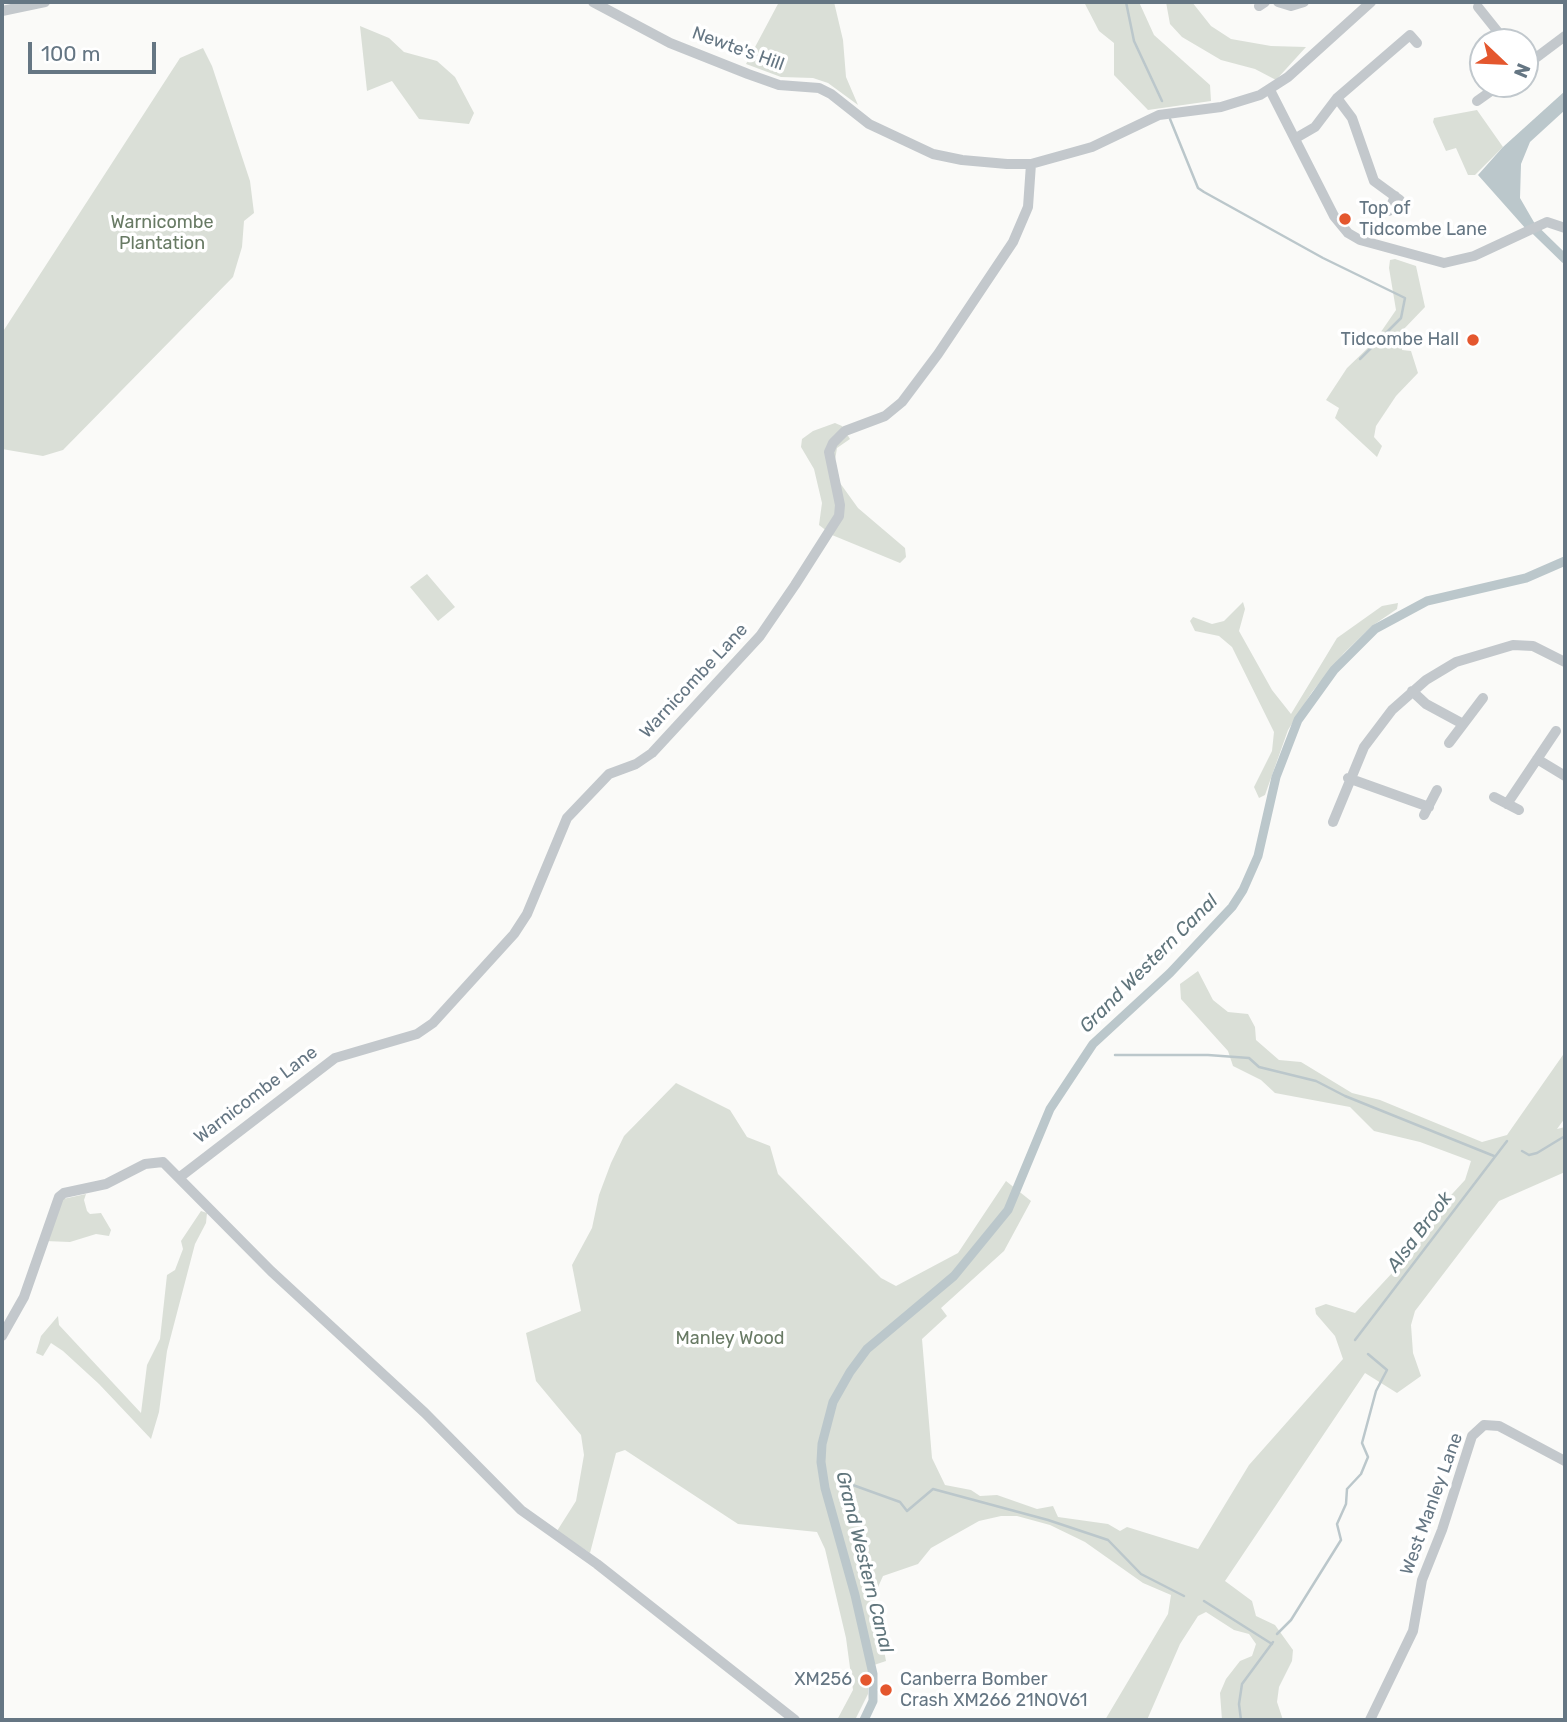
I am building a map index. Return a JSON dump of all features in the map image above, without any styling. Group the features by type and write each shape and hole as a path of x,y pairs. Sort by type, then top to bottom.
{"street":[{"path":"2,10 45,2"},
{"name":"Newte's Hill","path":"593,2 670,43 748,74 779,85 818,88 831,94 869,124 933,154 985,163 1031,163 1109,141 1159,115 1234,105 1270,90 1371,2"},
{"path":"1278,2 1291,6 1304,2"},
{"path":"1478,7 1487,28"},
{"path":"1296,138 1315,127 1337,98 1410,35 1417,43"},
{"path":"1539,55 1565,36"},
{"path":"1270,90 1334,216 1348,233 1371,244 1444,263 1474,256 1541,225 1553,223 1565,228"},
{"path":"1337,98 1352,118 1374,181 1398,198 1390,211"},
{"name":"Warnicombe Lane","path":"180,1177 335,1058 417,1034 458,998 502,949 527,914 567,818 609,774 634,765 652,753 760,636 796,585 839,516 838,496 831,472 830,452 833,443 845,431 885,416 902,402 938,354 1013,242 1028,207 1031,163"},
{"path":"1333,822 1348,778 1374,732 1412,691 1456,662 1513,645 1533,646 1565,662"},
{"path":"1412,691 1418,699 1463,724"},
{"path":"1449,743 1483,698"},
{"path":"1507,804 1556,732"},
{"path":"1537,760 1565,776"},
{"path":"1348,778 1427,811 1437,790"},
{"path":"1494,797 1520,810"},
{"path":"2,1336 24,1297 59,1197 64,1193 106,1184 154,1161 163,1162 228,1230 425,1413 521,1510 597,1564 794,1720"},
{"name":"West Manley Lane","path":"1370,1720 1413,1630 1422,1580 1442,1530 1472,1436 1484,1425 1499,1426 1565,1461"}],"green space":[{"path":"779,2 834,2 843,40 846,77 858,105 828,83 813,78 781,77 746,64"},
{"path":"1084,2 1139,2 1154,35 1210,85 1211,101 1148,110 1114,75 1114,43 1099,31"},
{"path":"1166,2 1192,2 1211,26 1231,39 1271,46 1306,47 1276,80 1255,69 1221,60 1182,37 1170,24"},
{"path":"360,26 389,38 404,52 437,61 455,77 474,113 469,124 419,119 392,81 367,91"},
{"name":"Warnicombe Plantation","path":"203,48 212,66 250,181 254,213 244,221 242,247 233,277 63,450 43,456 2,449 2,333 180,58"},
{"path":"1477,110 1503,147 1475,175 1468,175 1456,148 1446,151 1433,122 1434,118"},
{"path":"1390,260 1416,266 1425,307 1402,331 1402,350 1411,351 1418,373 1396,396 1376,426 1374,437 1382,446 1377,457 1335,418 1339,408 1326,400 1347,368 1374,342 1396,310 1389,268"},
{"path":"835,423 842,426 850,439 837,448 835,460 840,483 858,508 905,548 906,557 900,563 832,535 819,525 822,503 814,469 801,447 802,439 813,431"},
{"path":"427,574 455,607 438,621 410,587"},
{"path":"1243,602 1245,609 1239,631 1272,690 1291,714 1337,638 1382,606 1398,603 1397,609 1372,626 1344,653 1312,692 1288,730 1265,795 1259,798 1254,787 1272,751 1274,732 1232,647 1219,636 1195,631 1190,621 1193,617 1212,624 1224,621"},
{"name":"Manley Wood","path":"1198,971 1213,1000 1228,1012 1248,1014 1255,1027 1256,1040 1279,1060 1301,1062 1352,1093 1380,1100 1482,1142 1507,1135 1565,1052 1565,1118 1557,1129 1565,1127 1565,1172 1499,1201 1415,1311 1411,1325 1413,1353 1421,1376 1397,1393 1365,1373 1225,1581 1252,1601 1256,1616 1275,1625 1293,1650 1292,1661 1279,1687 1277,1702 1283,1720 1222,1720 1220,1693 1226,1679 1240,1661 1252,1656 1256,1644 1249,1634 1234,1630 1206,1612 1198,1616 1180,1644 1147,1720 1105,1720 1168,1614 1171,1595 1143,1583 1085,1542 1050,1525 1017,1516 979,1521 931,1548 918,1564 883,1576 874,1596 886,1661 868,1667 868,1694 855,1720 837,1720 853,1690 846,1638 825,1549 817,1532 738,1524 625,1450 616,1453 590,1553 557,1531 576,1501 584,1455 581,1435 536,1381 526,1333 581,1311 572,1265 592,1228 599,1195 611,1163 624,1136 676,1083 730,1110 747,1137 770,1146 778,1174 881,1278 896,1286 958,1253 1006,1181 1031,1201 1004,1251 941,1308 947,1316 922,1339 932,1458 945,1485 971,1490 980,1496 997,1495 1037,1509 1053,1506 1058,1517 1108,1524 1120,1531 1127,1527 1198,1549 1249,1465 1343,1359 1335,1336 1316,1314 1315,1308 1326,1304 1355,1313 1431,1231 1441,1206 1465,1180 1471,1161 1420,1142 1374,1131 1350,1107 1275,1093 1261,1080 1233,1066 1228,1051 1181,999 1180,984"},
{"path":"86,1194 84,1200 87,1211 90,1214 101,1213 111,1230 109,1236 96,1234 70,1242 45,1241 63,1199"},
{"path":"201,1211 207,1213 206,1223 195,1244 167,1351 159,1412 151,1439 99,1384 63,1351 51,1343 43,1356 36,1353 41,1336 58,1316 59,1325 141,1413 147,1365 160,1339 167,1275 175,1270 183,1249 181,1241"}],"shaded area":[{"path":"1565,91 1565,110 1530,142 1521,164 1520,198 1535,224 1526,229 1478,175 1503,147"}],"waterway":[{"path":"1126,2 1134,41 1162,101"},
{"path":"1170,119 1198,188 1323,258 1405,298 1401,318 1360,359"},
{"name":"Grand Western Canal","path":"1529,224 1565,259"},
{"name":"Grand Western Canal","path":"864,1720 873,1701 873,1674 855,1595 825,1488 821,1462 822,1444 833,1402 850,1372 867,1349 954,1276 1008,1210 1050,1109 1093,1044 1170,973 1232,907 1258,856 1276,777 1298,720 1334,670 1375,629 1427,601 1526,578 1565,561"},
{"path":"1115,1055 1249,1058 1259,1067 1316,1081 1345,1096 1494,1156"},
{"name":"Alsa Brook","path":"1522,1151 1529,1155 1537,1153 1565,1136"},
{"name":"Alsa Brook","path":"1355,1340 1507,1141"},
{"name":"Alsa Brook","path":"1277,1634 1291,1620 1341,1540 1337,1524 1346,1504 1347,1489 1361,1474 1368,1457 1362,1443 1376,1391 1387,1370 1368,1354"},
{"path":"850,1484 900,1502 907,1511 933,1489 1048,1520 1108,1540 1141,1574 1184,1596"},
{"path":"1204,1601 1272,1644"},
{"name":"Alsa Brook","path":"1241,1720 1239,1704 1242,1684 1273,1642"}],"place":[{"name":"Top of Tidcombe Lane","path":"1345,219"},
{"name":"Tidcombe Hall","path":"1473,340"},
{"name":"XM256","path":"866,1680"},
{"name":"Canberra Bomber Crash XM266 21NOV61","path":"886,1690"}]}
